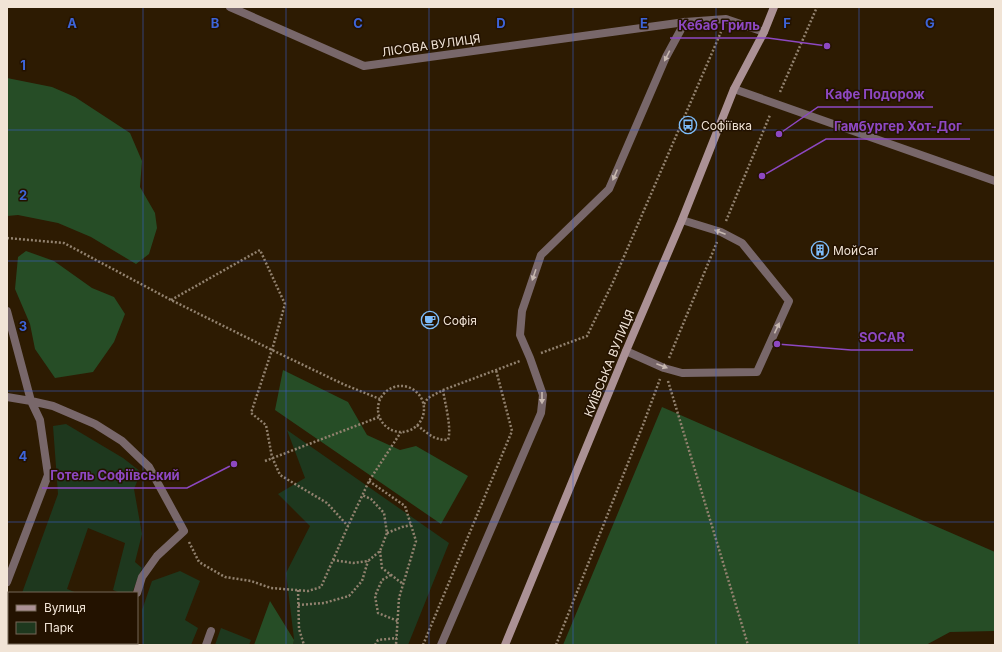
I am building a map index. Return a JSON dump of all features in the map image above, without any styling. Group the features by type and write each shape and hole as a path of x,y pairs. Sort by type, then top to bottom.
{"main road":[{"name":"КИЇВСЬКА ВУЛИЦЯ","path":"505,645 626,351 682,220 734,90 764,32 774,7"}],"street":[{"name":"ЛІСОВА ВУЛИЦЯ","path":"230,7 364,66 685,22 726,19 764,32"},
{"path":"441,645 541,413 543,395 520,335 522,311 541,255 609,189 666,57 685,22"},
{"path":"734,90 995,181"},
{"path":"626,351 664,368 682,373 757,372 789,301 742,243 721,232 682,220"},
{"path":"7,311 31,401 40,420 48,475 7,582"},
{"path":"7,397 53,406 95,424 122,441 149,467 184,531 157,556 142,577 136,592"},
{"path":"206,645 211,631"}],"path":[{"path":"556,645 664,368 817,7"},
{"path":"424,404 428,398 443,390 587,336 613,282 726,19"},
{"path":"7,238 64,243 171,300 272,350 345,385 380,399"},
{"path":"171,300 260,250 285,304 272,350 251,413 266,425 272,458 280,475 327,502 348,526"},
{"path":"664,368 748,645"},
{"path":"423,645 512,431 496,370"},
{"path":"404,386 411,388 417,392 424,404 422,419 413,429 407,432 394,431 388,428 379,417 378,405 380,399 390,388 404,386"},
{"path":"417,425 431,436 441,440 448,440 449,428 443,390"},
{"path":"265,461 379,417"},
{"path":"184,531 199,562 225,577 251,581 272,588 308,591 321,587 369,481 401,432"},
{"path":"369,481 405,506 416,541 399,598 396,645"},
{"path":"362,495 371,499 384,513 387,533 380,551 382,568 403,584"},
{"path":"387,533 411,525"},
{"path":"333,560 353,564 368,561 380,551"},
{"path":"298,604 324,603 349,596 362,581 368,561"},
{"path":"391,575 382,580 375,596 378,613 398,621"},
{"path":"298,590 299,629 304,645"},
{"path":"375,645 378,640 397,638"}],"green space":[{"path":"7,78 52,87 75,97 130,133 142,161 140,187 155,213 157,228 149,254 136,264 91,237 58,223 18,215 7,216"},
{"path":"26,251 54,261 92,288 114,297 125,314 114,342 93,372 55,378 35,349 30,324 15,289 18,257"},
{"path":"283,370 348,402 367,435 400,450 416,446 468,476 441,524 275,410"},
{"path":"662,407 995,552 995,631 950,632 926,645 563,645"},
{"path":"66,424 123,458 141,472 134,489 142,534 135,562 142,568 132,592 118,592 113,590 125,543 88,528 67,589 74,592 22,592 58,494 53,426"},
{"path":"287,430 449,543 408,645 293,645 294,639 286,573 310,526 278,494 305,478"},
{"path":"180,571 200,581 185,620 198,628 191,645 143,645 142,610 152,581"},
{"path":"270,601 294,640 293,645 254,645"},
{"path":"221,628 251,640 249,645 215,645"},
{"path":"10,644 120,644 120,645"}],"place":[{"name":"Кебаб Гриль","path":"827,46"},
{"name":"Софіївка","path":"688,125"},
{"name":"Кафе Подорож","path":"779,134"},
{"name":"Гамбургер Хот-Дог","path":"762,176"},
{"name":"МойCar","path":"820,250"},
{"name":"Софія","path":"430,320"},
{"name":"SOCAR","path":"777,344"},
{"name":"Готель Софіївський","path":"234,464"}]}
